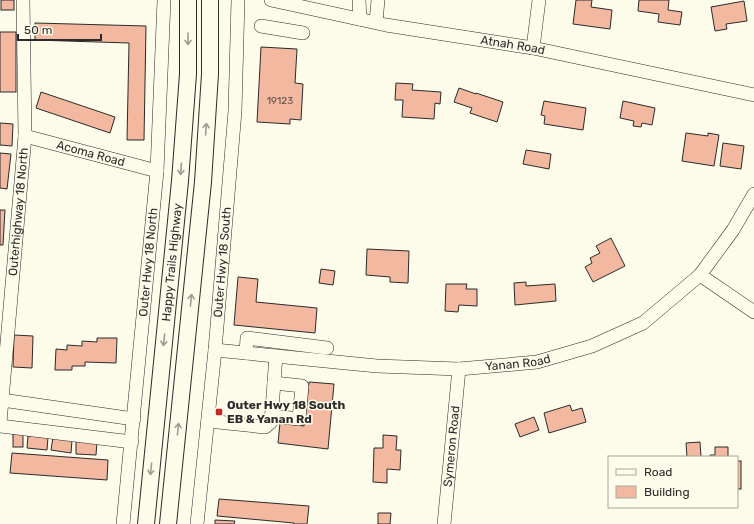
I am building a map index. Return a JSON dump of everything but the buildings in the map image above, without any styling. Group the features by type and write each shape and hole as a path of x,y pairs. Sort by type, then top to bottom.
{"main road":[{"name":"Happy Trails Highway","path":"146,524 180,181 188,74 188,0"},
{"name":"Happy Trails Highway","path":"168,524 203,182 210,74 210,0"}],"street":[{"name":"Outerhighway 18 North","path":"0,423 25,136 23,0"},
{"name":"Outer Hwy 18 North","path":"123,524 157,171 164,0"},
{"name":"Outer Hwy 18 South","path":"197,524 215,350 235,111 238,0"},
{"name":"Atnah Road","path":"271,0 376,22 533,48 754,94"},
{"path":"359,0 360,19"},
{"path":"376,22 378,0"},
{"path":"533,48 539,0"},
{"path":"261,26 303,33"},
{"name":"Acoma Road","path":"25,136 157,171"},
{"name":"Yanan Road","path":"215,350 377,366 459,368 537,362 592,346 643,323 700,275 733,230 754,194"},
{"path":"700,275 754,312"},
{"path":"246,353 248,338 327,348"},
{"path":"208,421 265,428 271,422 272,416 276,356"},
{"name":"Symeron Road","path":"444,524 459,368"},
{"path":"272,416 300,419 302,386 274,383"},
{"path":"2,400 134,419"},
{"path":"0,426 132,442"}],"place":[{"name":"Outer Hwy 18 South EB & Yanan Rd","path":"219,412"}]}
